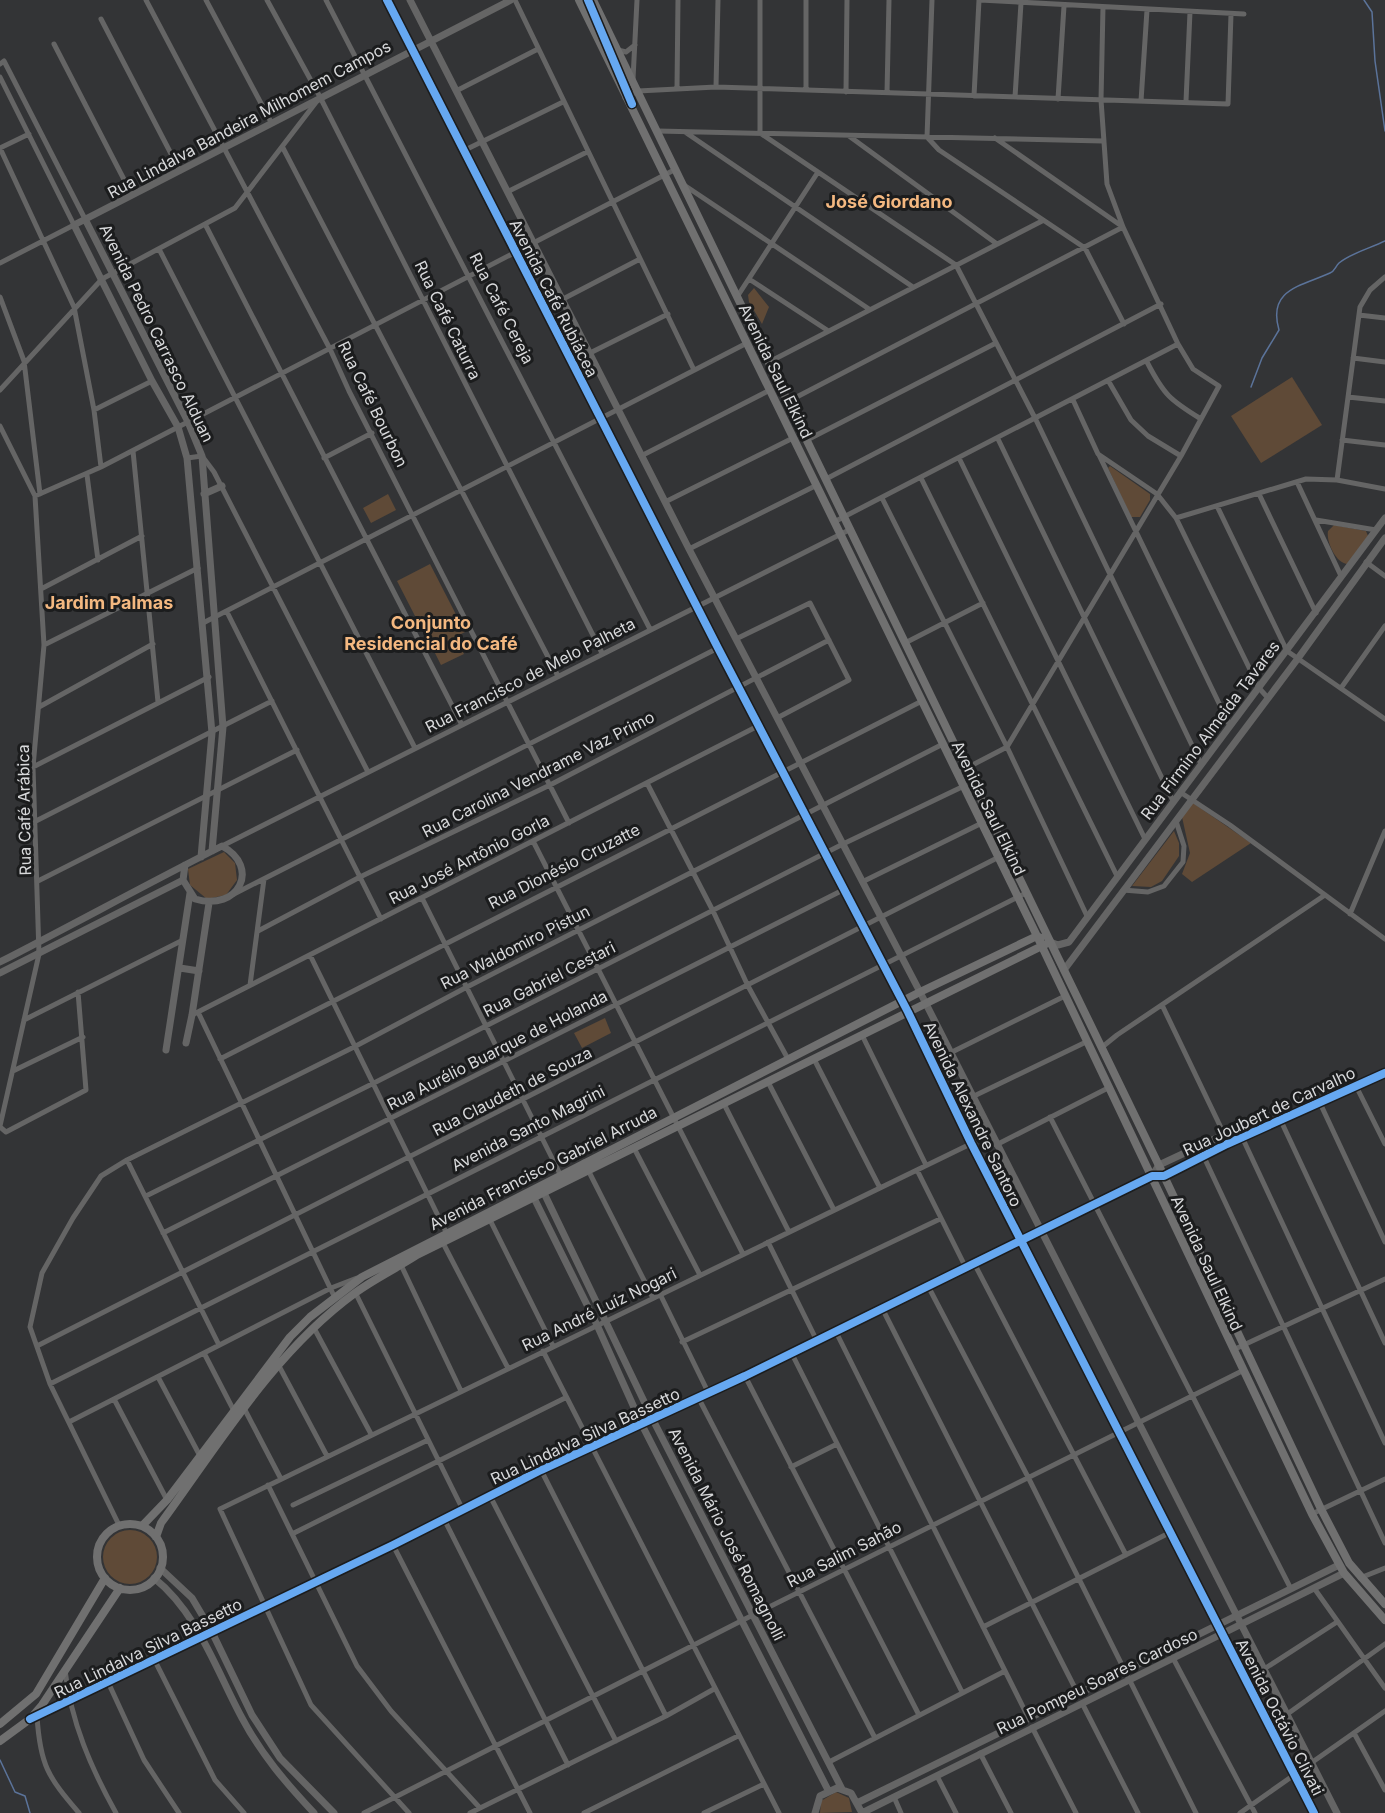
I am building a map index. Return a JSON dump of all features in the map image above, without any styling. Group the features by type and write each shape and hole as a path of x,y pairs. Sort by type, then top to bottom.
{"main road":[{"name":"Avenida Saul Elkind","path":"579,0 625,98 665,175 999,857 1312,1514 1344,1573 1385,1620"},
{"name":"Avenida Saul Elkind","path":"593,0 1159,1165 1321,1509 1348,1563 1385,1605"},
{"path":"914,685 924,681"},
{"path":"1037,936 1050,942"},
{"name":"Avenida Francisco Gabriel Arruda","path":"156,1537 161,1523 279,1366 314,1328 356,1292 446,1238 561,1174 920,992 1037,936"},
{"name":"Avenida Francisco Gabriel Arruda","path":"142,1526 167,1500 290,1337 362,1277 490,1220 1050,942"},
{"path":"1086,1042 1096,1054 1099,1054 1101,1048"},
{"path":"1108,1088 1119,1083"},
{"path":"534,1198 542,1184"},
{"path":"129,1524 142,1526 156,1537 162,1552 160,1568 154,1578 137,1589 120,1588 105,1578 97,1558 98,1548 110,1530 119,1525 129,1524"},
{"path":"1339,1565 1346,1566 1360,1578"},
{"path":"0,1724 36,1694 105,1578"},
{"path":"0,1741 33,1718 120,1588"},
{"path":"1366,1600 1374,1594"}],"street":[{"name":"Rua Café Bourbon","path":"146,0 330,349 569,823"},
{"path":"206,0 271,122"},
{"name":"Rua Café Caturra","path":"267,0 320,97 506,468 602,653"},
{"name":"Rua Café Cereja","path":"326,0 366,73 650,629"},
{"name":"Avenida Café Rubiácea","path":"387,0 697,608"},
{"name":"Avenida Café Rubiácea","path":"410,0 715,599"},
{"name":"Rua Lindalva Bandeira Milhomem Campos","path":"0,263 412,49 513,0"},
{"path":"513,0 694,370"},
{"path":"633,80 637,0"},
{"path":"677,88 678,0"},
{"path":"716,87 718,0"},
{"path":"760,0 760,134"},
{"path":"806,0 806,90"},
{"path":"846,92 847,0"},
{"path":"887,93 889,0"},
{"path":"932,0 927,137 939,150 1085,248 1124,324"},
{"path":"974,96 979,0 1244,14"},
{"path":"1015,97 1021,3"},
{"path":"1058,99 1064,6"},
{"path":"957,773 1007,747 1136,533 1219,386 1193,369 1178,344 1123,227 1107,184 1101,100 1103,7"},
{"path":"1141,101 1146,10"},
{"path":"1186,101 1190,12"},
{"path":"625,98 638,91 716,87 1228,104 1232,14"},
{"path":"101,18 180,171"},
{"path":"617,50 626,52 636,43"},
{"path":"54,44 132,195"},
{"path":"456,91 538,49"},
{"name":"Avenida Pedro Carrasco Alduan","path":"2,62 113,272 188,422 202,456 223,727 212,851"},
{"name":"Avenida Pedro Carrasco Alduan","path":"0,77 2,88 29,134 152,381 178,427 187,458 209,677 212,733 201,857"},
{"path":"0,390 102,279 235,208 320,97"},
{"path":"463,151 563,102"},
{"path":"658,131 1103,141"},
{"path":"684,132 914,287"},
{"path":"29,134 0,148 45,240 74,307 94,410 101,467"},
{"path":"760,134 956,265 1036,420 1201,764"},
{"path":"848,135 997,244"},
{"path":"995,138 1123,227"},
{"path":"283,148 558,676"},
{"path":"507,192 587,152"},
{"path":"0,297 24,362 38,495 87,475 676,169"},
{"path":"737,297 818,172"},
{"path":"684,185 869,309"},
{"path":"769,362 827,330 1042,221"},
{"path":"205,224 462,725"},
{"path":"789,401 1123,227"},
{"path":"159,249 415,748"},
{"path":"563,299 640,259"},
{"path":"1337,480 1359,315 1365,297 1385,277"},
{"path":"749,279 827,330"},
{"path":"826,478 1161,304"},
{"path":"590,352 668,314"},
{"path":"1359,315 1385,318"},
{"path":"203,624 747,343"},
{"path":"807,440 996,343"},
{"path":"834,522 1036,420 1178,344"},
{"path":"1353,358 1385,362"},
{"path":"1147,362 1162,391 1174,403 1201,420"},
{"path":"94,410 152,381"},
{"path":"1108,382 1131,420 1148,436 1181,456"},
{"path":"641,456 770,390"},
{"path":"1348,397 1385,401"},
{"path":"1073,400 1230,726"},
{"name":"Rua Café Arábica","path":"0,426 38,495 44,645 33,766 39,954 1,1128"},
{"path":"324,458 372,433"},
{"path":"665,502 793,438"},
{"path":"998,439 1173,801"},
{"path":"1342,440 1385,445"},
{"path":"133,451 158,702"},
{"path":"1098,454 1157,494 1176,518 1259,688 1268,698"},
{"path":"187,458 202,456 222,486 368,772"},
{"path":"959,458 1144,839"},
{"path":"87,475 98,560"},
{"path":"921,478 1117,876"},
{"path":"1176,518 1310,479 1337,480 1385,489"},
{"path":"1298,482 1341,576"},
{"path":"689,549 816,485"},
{"path":"204,494 222,486"},
{"path":"1259,494 1316,613"},
{"path":"882,498 1007,747 1087,916"},
{"path":"1217,506 1287,651 1299,657 1385,718"},
{"name":"Rua Firmino Almeida Tavares","path":"1050,942 1058,945 1069,942 1385,518"},
{"path":"1316,520 1376,530"},
{"name":"Rua Francisco de Melo Palheta","path":"222,846 851,529"},
{"path":"41,589 142,536"},
{"name":"Rua Firmino Almeida Tavares","path":"1064,970 1299,657 1385,538"},
{"path":"1366,562 1385,576"},
{"path":"44,645 147,591 198,568"},
{"name":"Avenida Alexandre Santoro","path":"715,599 920,992 1241,1625"},
{"path":"736,639 810,603 849,680 777,718"},
{"path":"905,643 983,603"},
{"name":"Avenida Alexandre Santoro","path":"697,608 908,1012 971,1143 1222,1634"},
{"path":"227,612 381,919"},
{"path":"1341,688 1385,626"},
{"name":"Rua Carolina Vendrame Vaz Primo","path":"258,932 360,877 550,785 829,640"},
{"path":"39,707 153,644"},
{"path":"185,865 183,880 195,899 209,903 224,901 718,648"},
{"path":"33,766 209,677"},
{"path":"34,822 273,701"},
{"name":"Rua Dionésio Cruzatte","path":"220,1059 781,770 922,701"},
{"name":"Rua José Antônio Gorla","path":"195,1014 758,726"},
{"name":"Rua Waldomiro Pistun","path":"37,1346 30,1327 42,1273 100,1176 127,1160 354,1047 943,744"},
{"path":"38,881 297,750"},
{"path":"647,783 668,828 713,911 748,986 788,1059"},
{"name":"Rua Gabriel Cestari","path":"146,1196 372,1084 843,844 964,786"},
{"path":"1180,792 1385,939"},
{"path":"1124,890 1148,892 1164,886 1183,862 1184,846 1176,821"},
{"path":"862,882 982,823"},
{"path":"1350,914 1385,831"},
{"path":"533,842 743,1254"},
{"path":"0,962 222,846 231,851 239,861 242,871 240,883 234,894"},
{"name":"Rua Claudeth de Souza","path":"37,1346 999,857"},
{"path":"250,986 264,879"},
{"path":"0,973 183,880"},
{"name":"Rua Aurélio Buarque de Holanda","path":"163,1233 843,890"},
{"path":"166,1050 190,893"},
{"name":"Avenida Santo Magrini","path":"50,1384 900,954 1026,893"},
{"path":"1101,1048 1325,895"},
{"path":"422,898 564,1182"},
{"path":"186,1043 195,1014 209,903"},
{"path":"24,1020 183,940"},
{"path":"310,955 428,1193 446,1238 508,1368"},
{"path":"180,968 199,971"},
{"path":"1,1128 6,1132 86,1090 78,992"},
{"path":"950,1053 1065,996"},
{"path":"1162,1005 1224,1134"},
{"path":"195,1014 220,1059 335,1298"},
{"path":"862,1035 926,1165"},
{"path":"13,1071 83,1037"},
{"path":"972,1097 1086,1042"},
{"path":"814,1059 880,1188"},
{"name":"Rua Joubert de Carvalho","path":"1164,1176 1203,1155 1385,1073"},
{"path":"768,1082 834,1210"},
{"path":"1356,1086 1385,1144"},
{"path":"996,1144 1108,1088"},
{"path":"1320,1103 1385,1242"},
{"path":"724,1104 789,1232"},
{"path":"1050,1117 1291,1588"},
{"path":"1281,1121 1385,1343"},
{"name":"Rua Joubert de Carvalho","path":"1159,1165 1238,1128 1242,1137"},
{"name":"Rua André Luíz Nogari","path":"264,1607 220,1509 991,1134"},
{"path":"1242,1137 1385,1443"},
{"path":"1209,1142 1227,1144"},
{"path":"634,1148 700,1275"},
{"path":"1203,1155 1385,1543"},
{"path":"127,1160 219,1345"},
{"path":"584,1162 653,1298"},
{"path":"1152,1176 1159,1165"},
{"path":"917,1170 966,1268"},
{"path":"1152,1176 1164,1176"},
{"name":"Rua Lindalva Silva Bassetto","path":"33,1718 211,1630 393,1545 541,1470 745,1376 816,1338 966,1268 1152,1176"},
{"name":"Avenida Mário José Romagnolli","path":"544,1193 607,1320 652,1418 842,1789"},
{"name":"Avenida Mário José Romagnolli","path":"534,1198 597,1325 641,1423 828,1790"},
{"path":"682,1342 940,1219"},
{"path":"490,1220 553,1346"},
{"path":"768,1242 816,1338"},
{"path":"975,1263 1126,1555"},
{"path":"401,1265 461,1391"},
{"path":"69,1422 331,1288 362,1277"},
{"path":"1233,1350 1385,1280"},
{"path":"928,1286 1028,1477 1196,1813"},
{"path":"356,1292 463,1510"},
{"path":"660,1294 708,1392"},
{"path":"882,1308 1078,1694"},
{"path":"314,1328 371,1434"},
{"path":"835,1330 1029,1719"},
{"path":"37,1346 50,1384 119,1525"},
{"path":"543,1351 590,1447 779,1813"},
{"path":"791,1352 962,1692"},
{"path":"204,1353 234,1411"},
{"path":"279,1366 327,1456"},
{"name":"Rua Salim Sahão","path":"364,1813 933,1524 1242,1371"},
{"path":"745,1376 842,1570 919,1715"},
{"path":"158,1377 200,1456"},
{"path":"698,1397 874,1738"},
{"path":"292,1534 565,1398"},
{"path":"114,1400 167,1500"},
{"path":"245,1410 281,1479"},
{"path":"293,1505 428,1440"},
{"path":"791,1467 837,1444"},
{"path":"541,1470 666,1716"},
{"path":"1312,1514 1385,1479"},
{"path":"268,1485 357,1666 391,1712 480,1808"},
{"path":"490,1496 616,1741"},
{"path":"444,1519 568,1765"},
{"path":"983,1627 1171,1532"},
{"path":"393,1545 530,1813"},
{"name":"Rua Pompeu Soares Cardoso","path":"857,1803 1339,1565"},
{"path":"160,1568 192,1598 211,1630 252,1715 279,1758 334,1813"},
{"path":"1360,1578 1385,1568"},
{"name":"Rua Pompeu Soares Cardoso","path":"861,1813 1344,1573"},
{"path":"154,1578 185,1610 242,1719 269,1764 314,1813"},
{"path":"1314,1588 1385,1688"},
{"path":"264,1607 311,1705 409,1813"},
{"path":"1247,1680 1337,1622"},
{"name":"Avenida Octávio Clivati","path":"1241,1625 1337,1813"},
{"name":"Avenida Octávio Clivati","path":"1222,1634 1314,1813"},
{"path":"1286,1715 1385,1644"},
{"path":"1173,1658 1255,1813"},
{"path":"154,1659 215,1780 244,1813"},
{"path":"65,1670 69,1702 93,1772 116,1813"},
{"path":"829,1762 1005,1671"},
{"path":"108,1682 144,1760 179,1813"},
{"path":"470,1813 666,1716 714,1689"},
{"path":"1082,1703 1138,1813"},
{"path":"1240,1813 1385,1711"},
{"path":"33,1718 39,1749 45,1764 60,1791 79,1813"},
{"path":"1032,1728 1076,1813"},
{"path":"1354,1733 1385,1790"},
{"path":"584,1813 738,1736"},
{"path":"980,1753 1011,1813"},
{"path":"937,1776 956,1813"},
{"path":"704,1813 764,1784"},
{"path":"815,1813 818,1800 828,1790 842,1789 851,1793 861,1813"},
{"path":"894,1797 901,1813"}],"shaded area":[{"path":"754,288 769,307 762,324 749,302 748,295"},
{"path":"1292,377 1322,425 1261,463 1231,416"},
{"path":"1110,466 1150,494 1150,500 1140,517 1131,517 1108,468"},
{"path":"388,494 396,510 371,523 363,508"},
{"path":"1334,525 1366,531 1368,536 1347,564 1339,560 1330,546 1328,531"},
{"path":"430,564 465,632 432,649 397,581"},
{"path":"457,639 464,654 441,665 434,651"},
{"path":"1193,803 1251,843 1192,882 1182,874 1190,853 1182,817"},
{"path":"1174,831 1179,843 1179,856 1162,881 1151,887 1132,886"},
{"path":"224,852 235,863 237,880 226,895 207,899 190,885 188,869"},
{"path":"605,1018 611,1033 582,1048 574,1033"},
{"path":"125,1530 135,1530 145,1534 153,1542 157,1557 153,1572 145,1580 135,1584 125,1584 115,1580 107,1572 103,1562 103,1552 107,1542 115,1534"},
{"path":"836,1792 849,1798 852,1812 820,1813 821,1801"}],"waterway":[{"path":"1364,0 1372,12 1375,61 1385,131"},
{"path":"1251,387 1262,358 1279,330 1277,316 1282,297 1298,286 1332,272 1349,256 1385,241"},
{"path":"0,1760 15,1792 25,1796 30,1813"}],"cycle path":[{"path":"387,0 718,648 908,1012 971,1143 1314,1813"},
{"path":"588,0 632,104"},
{"path":"30,1719 393,1545 541,1470 745,1376 1152,1176 1164,1176 1227,1144 1385,1073"}],"district":[{"name":"José Giordano","path":"889,201"},
{"name":"Jardim Palmas","path":"109,602"},
{"name":"Conjunto Residencial do Café","path":"431,632"}]}
